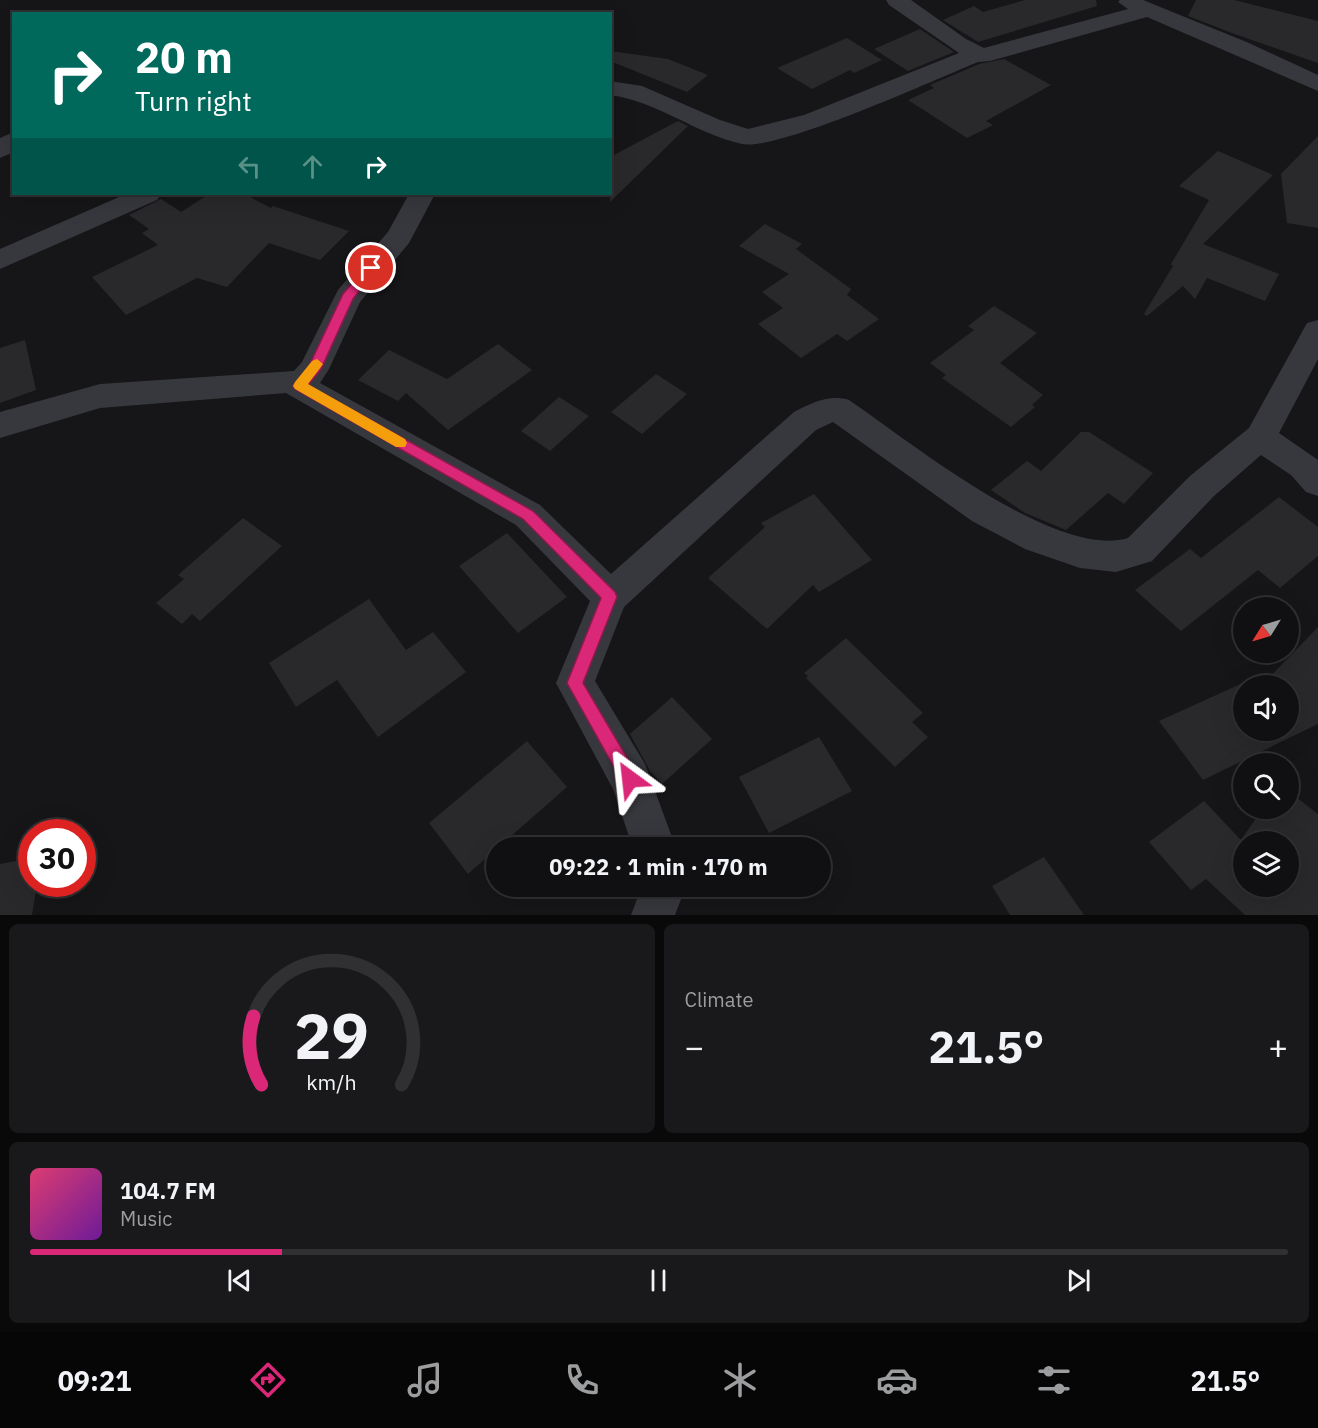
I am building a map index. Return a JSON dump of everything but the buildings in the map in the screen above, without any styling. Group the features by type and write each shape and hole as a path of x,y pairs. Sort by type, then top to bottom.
{"street":[{"path":"897,0 975,55"},
{"path":"1121,0 1241,48 1318,84"},
{"path":"612,88 634,91 711,125 746,137 770,133 813,120 975,55 987,56 1149,10"},
{"path":"0,150 12,141"},
{"path":"0,260 146,195"},
{"path":"299,386 314,369 348,297 399,237 421,195"},
{"path":"650,837 630,779 575,683 609,597 805,421 822,412 838,409 850,415 984,511 1037,537 1080,553 1116,557 1138,550 1202,486 1260,437 1318,331"},
{"path":"0,425 100,396 290,381 528,515 609,597"},
{"path":"1260,437 1303,466 1318,482"},
{"path":"653,915 659,897"}],"slow traffic":[{"path":"317,364 299,386 400,443"}],"route":[{"path":"371,268 348,297 314,369 299,386 528,515 609,597 575,683 630,779"}]}
